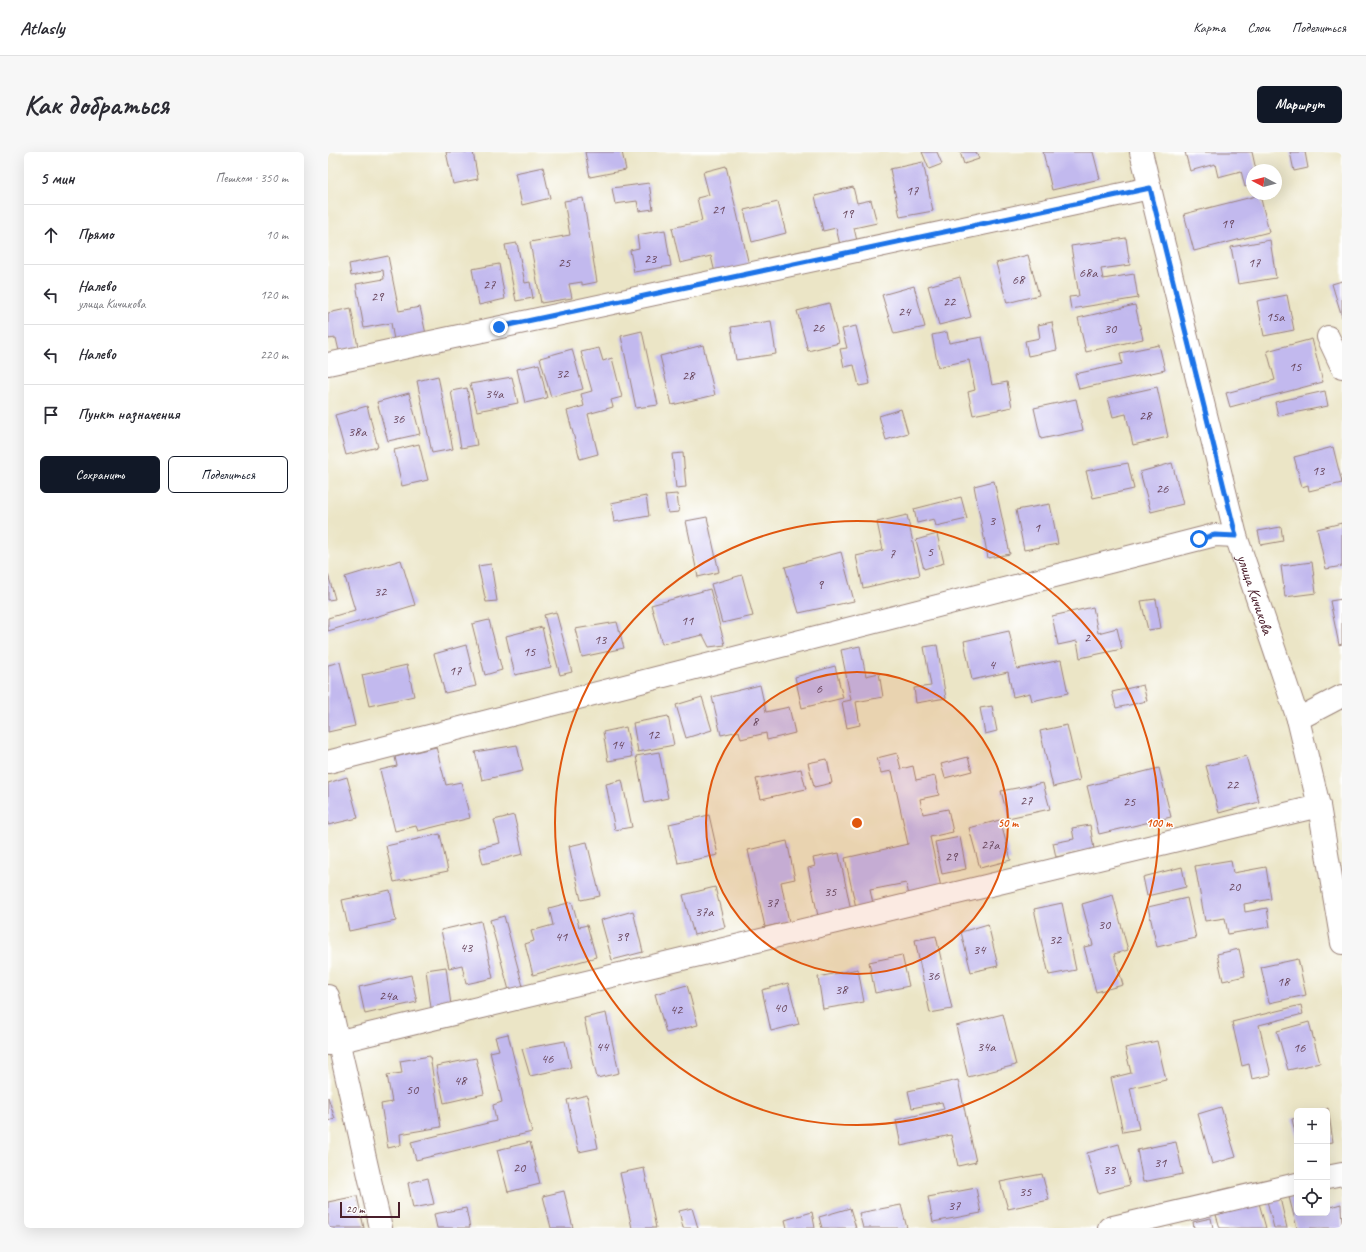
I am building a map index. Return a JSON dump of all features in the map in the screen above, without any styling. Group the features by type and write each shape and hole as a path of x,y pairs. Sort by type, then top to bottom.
{"street":[{"name":"улица Кичикова","path":"1141,152 1236,536 1298,719 1319,806 1342,943"},
{"path":"328,364 1150,188"},
{"path":"1328,337 1342,367"},
{"path":"328,762 1215,535 1236,536"},
{"path":"1298,719 1342,696"},
{"path":"333,1043 1319,806"},
{"path":"328,996 333,1043 381,1228"},
{"path":"1330,1176 1342,1174"},
{"path":"1109,1228 1294,1185"}],"building":[{"path":"446,152 473,152 478,179 453,184"},
{"path":"585,152 622,152 626,170 590,177"},
{"path":"922,152 937,152 942,164 929,169"},
{"path":"960,152 976,152 979,159 964,164"},
{"path":"1043,152 1093,152 1100,179 1052,190"},
{"path":"1185,152 1252,152 1255,164 1246,164 1245,187 1241,171 1218,177 1215,164 1190,171"},
{"path":"1290,152 1305,152 1308,168 1294,171"},
{"path":"923,162 933,211 900,217 890,169"},
{"path":"726,166 749,265 715,273 711,256 680,263 672,228 702,221 697,198 709,195 703,172"},
{"path":"543,167 550,198 522,205 515,173"},
{"path":"649,183 653,209 639,211 637,201 615,204 612,188"},
{"path":"853,187 857,203 871,200 877,223 854,228 857,241 840,245 836,228 823,231 815,196"},
{"path":"583,198 597,282 582,285 582,282 569,284 572,298 541,303 530,242 570,235 564,201"},
{"path":"1246,198 1246,200 1261,200 1269,232 1194,251 1184,214"},
{"path":"778,202 786,233 752,242 744,210"},
{"path":"665,230 671,266 634,272 630,250 639,248 637,235"},
{"path":"1126,238 1130,265 1101,269 1103,279 1134,274 1138,298 1071,309 1069,297 1079,296 1071,246"},
{"path":"1270,240 1276,278 1238,284 1231,247"},
{"path":"517,243 525,283 530,282 533,298 516,301 505,245"},
{"path":"1028,255 1039,295 1007,303 996,263"},
{"path":"388,256 399,311 420,307 426,334 394,340 391,323 364,328 356,284 384,279 383,270 351,276 349,264"},
{"path":"499,264 505,299 479,305 472,269"},
{"path":"960,277 971,317 939,325 928,286"},
{"path":"1342,281 1342,317 1332,284"},
{"path":"914,286 925,327 894,334 882,295"},
{"path":"1287,295 1294,330 1264,336 1257,301"},
{"path":"829,303 839,343 808,351 797,311"},
{"path":"1135,305 1143,339 1086,352 1078,318"},
{"path":"351,308 358,347 339,351 336,338 328,339 328,313"},
{"path":"771,321 776,354 736,360 731,327"},
{"path":"1052,322 1057,350 1028,356 1025,341 1040,338 1038,325"},
{"path":"856,326 870,384 859,386 854,365 844,367 840,349 847,348 842,329"},
{"path":"642,331 658,405 636,408 621,336"},
{"path":"947,332 949,343 982,337 992,385 1007,382 1012,407 973,415 968,392 975,390 969,360 938,367 932,335"},
{"path":"1312,339 1323,382 1230,407 1226,393 1275,380 1267,351"},
{"path":"703,345 715,395 672,405 660,356"},
{"path":"1159,345 1165,370 1079,389 1075,374 1122,364 1120,353"},
{"path":"599,348 603,361 612,358 622,397 611,400 613,407 588,414 598,454 580,459 567,411 584,406 581,394 592,391 581,352"},
{"path":"572,349 583,389 551,397 540,358"},
{"path":"539,364 547,398 525,403 517,369"},
{"path":"438,376 453,449 432,453 417,381"},
{"path":"512,377 518,403 477,411 470,384"},
{"path":"1157,387 1168,437 1133,445 1126,414 1113,417 1108,398"},
{"path":"467,388 477,445 461,448 451,391"},
{"path":"1325,391 1328,406 1278,416 1275,402"},
{"path":"409,393 420,434 388,441 377,402"},
{"path":"1076,399 1083,430 1041,439 1034,408"},
{"path":"367,406 378,447 346,455 335,415"},
{"path":"901,409 908,433 886,440 879,416"},
{"path":"419,444 428,480 402,486 394,450"},
{"path":"1333,447 1342,483 1309,491 1308,485 1302,487 1294,457"},
{"path":"683,453 686,487 676,488 672,454"},
{"path":"1128,463 1134,489 1093,498 1086,471"},
{"path":"1172,463 1183,504 1151,512 1140,472"},
{"path":"994,481 1010,554 988,558 974,486"},
{"path":"677,494 679,512 668,513 665,495"},
{"path":"646,496 649,516 614,522 611,503"},
{"path":"961,497 967,519 936,526 934,519 917,523 914,509"},
{"path":"1050,504 1058,544 1024,550 1016,510"},
{"path":"907,515 920,575 863,588 856,556 883,550 877,522"},
{"path":"707,517 719,572 698,577 686,521"},
{"path":"1342,523 1342,566 1326,569 1317,529"},
{"path":"1281,527 1283,541 1261,545 1258,531"},
{"path":"937,534 944,563 924,569 916,540"},
{"path":"841,552 854,601 799,613 785,567"},
{"path":"401,560 415,605 328,631 328,618 355,610 345,577"},
{"path":"1312,562 1316,593 1285,597 1281,566"},
{"path":"491,564 497,601 486,602 478,566"},
{"path":"328,574 335,599 328,600"},
{"path":"742,575 753,616 722,623 711,584"},
{"path":"710,589 725,645 709,647 703,635 662,644 651,605"},
{"path":"1156,599 1161,628 1148,630 1141,601"},
{"path":"1342,599 1342,644 1339,645 1330,601"},
{"path":"1093,607 1098,633 1117,628 1122,649 1080,658 1077,641 1058,645 1052,616"},
{"path":"556,612 572,672 560,675 544,615"},
{"path":"489,620 502,670 485,675 472,624"},
{"path":"617,622 624,648 582,657 575,629"},
{"path":"542,627 551,667 515,675 506,636"},
{"path":"1009,631 1017,669 1061,660 1068,693 1032,701 1030,693 1013,697 1008,672 972,680 964,641"},
{"path":"466,645 476,686 445,693 434,654"},
{"path":"937,645 946,698 916,703 914,688 931,686 924,647"},
{"path":"860,646 866,676 879,673 883,697 856,702 860,725 847,728 842,702 851,700 841,650"},
{"path":"340,662 355,726 328,732 328,665"},
{"path":"407,665 414,696 369,706 362,675"},
{"path":"835,666 843,698 802,708 795,677"},
{"path":"760,685 766,712 789,707 795,733 767,740 766,733 741,739 739,731 721,735 712,697"},
{"path":"1143,685 1147,701 1116,708 1112,692"},
{"path":"702,697 712,730 686,738 676,705"},
{"path":"992,706 997,731 985,734 980,708"},
{"path":"668,716 674,745 638,752 633,723"},
{"path":"1067,725 1080,780 1053,787 1040,731"},
{"path":"626,727 632,757 608,761 603,732"},
{"path":"517,745 523,771 482,780 475,752"},
{"path":"436,747 446,785 461,782 470,818 418,831 416,826 395,831 380,770 397,766 395,757"},
{"path":"659,752 668,798 645,803 636,756"},
{"path":"897,753 901,769 913,766 916,780 935,776 939,795 920,799 923,814 948,809 953,832 930,837 942,892 910,899 906,883 870,890 874,908 857,912 845,858 908,844 892,771 881,773 877,758"},
{"path":"1246,756 1259,802 1219,813 1206,766"},
{"path":"968,757 972,771 945,778 941,764"},
{"path":"827,759 832,783 814,787 808,763"},
{"path":"1159,768 1171,817 1099,834 1087,786"},
{"path":"801,769 806,789 761,799 756,779"},
{"path":"347,777 358,818 328,825 328,783"},
{"path":"622,780 632,827 615,830 606,784"},
{"path":"1043,783 1050,809 1008,818 1001,791"},
{"path":"514,815 523,854 483,864 479,848 500,843 494,820"},
{"path":"709,815 718,855 678,863 669,824"},
{"path":"1000,820 1011,860 980,868 969,828"},
{"path":"1090,825 1094,849 1056,857 1053,843 1074,839 1072,828"},
{"path":"440,834 448,871 394,882 386,846"},
{"path":"960,837 966,869 942,874 935,842"},
{"path":"787,841 795,879 781,882 789,922 765,927 748,850"},
{"path":"587,842 600,896 581,900 569,846"},
{"path":"839,853 852,915 819,921 808,868 815,866 813,858"},
{"path":"1231,860 1233,873 1266,867 1271,899 1244,904 1245,912 1267,908 1270,927 1228,934 1225,918 1205,921 1195,866"},
{"path":"1182,867 1186,887 1147,896 1143,877"},
{"path":"715,887 725,927 694,935 683,895"},
{"path":"390,890 396,921 349,931 342,900"},
{"path":"1113,895 1128,950 1114,954 1123,985 1096,992 1084,947 1093,945 1082,904"},
{"path":"1187,898 1196,938 1157,947 1148,907"},
{"path":"572,902 579,927 587,925 596,957 533,975 525,944 534,941 531,931 553,925 549,908"},
{"path":"1062,903 1076,970 1049,975 1034,909"},
{"path":"633,911 643,952 612,960 601,920"},
{"path":"504,916 524,990 510,994 490,920"},
{"path":"481,921 493,978 466,984 462,965 449,968 441,930"},
{"path":"988,924 998,966 971,972 961,932"},
{"path":"936,936 952,1009 930,1013 915,940"},
{"path":"1239,949 1245,976 1223,981 1217,954"},
{"path":"902,955 909,986 875,993 869,962"},
{"path":"1298,959 1306,995 1269,1003 1261,967"},
{"path":"446,967 451,1005 431,1008 426,970"},
{"path":"858,969 864,1002 823,1009 818,977"},
{"path":"411,975 417,1002 365,1014 359,987"},
{"path":"788,983 799,1024 771,1031 762,990"},
{"path":"687,985 698,1025 666,1033 655,994"},
{"path":"1301,1005 1303,1014 1259,1025 1271,1075 1252,1079 1249,1064 1242,1066 1232,1022"},
{"path":"606,1013 619,1073 597,1078 584,1018"},
{"path":"1003,1014 1016,1065 968,1077 956,1026"},
{"path":"1309,1022 1320,1063 1288,1070 1277,1031"},
{"path":"508,1034 532,1132 416,1160 411,1142 496,1121 493,1105 502,1102 490,1052 499,1050 495,1037"},
{"path":"565,1041 571,1067 530,1076 522,1049"},
{"path":"1157,1041 1166,1080 1130,1088 1139,1129 1123,1132 1111,1078 1131,1073 1125,1048"},
{"path":"430,1056 441,1127 400,1134 401,1145 388,1148 381,1104 392,1102 387,1075 402,1073 400,1061"},
{"path":"476,1058 484,1094 444,1103 436,1066"},
{"path":"958,1080 976,1162 958,1166 951,1135 901,1146 896,1120 944,1109 942,1102 912,1108 908,1091"},
{"path":"587,1095 598,1148 579,1152 567,1100"},
{"path":"328,1097 335,1119 328,1121"},
{"path":"1221,1107 1236,1157 1212,1164 1198,1114"},
{"path":"1330,1122 1333,1142 1330,1142"},
{"path":"530,1142 540,1184 508,1192 497,1150"},
{"path":"1176,1142 1183,1174 1143,1182 1137,1150"},
{"path":"1119,1144 1130,1185 1098,1193 1087,1153"},
{"path":"644,1168 656,1228 632,1228 620,1173"},
{"path":"1042,1174 1049,1200 1008,1209 1000,1182"},
{"path":"428,1178 434,1204 413,1208 408,1183"},
{"path":"976,1188 981,1213 933,1222 928,1197"},
{"path":"564,1191 573,1228 551,1228 543,1196"},
{"path":"357,1196 364,1228 328,1228 328,1202"},
{"path":"1294,1196 1294,1216 1330,1216 1330,1207 1341,1204 1342,1228 1297,1228 1289,1197"},
{"path":"1280,1198 1287,1228 1274,1228 1267,1201"},
{"path":"1259,1203 1266,1228 1220,1228 1216,1215"},
{"path":"901,1205 907,1228 863,1228 859,1213"},
{"path":"466,1208 470,1228 437,1228 434,1214"},
{"path":"692,1208 698,1228 683,1228 679,1211"},
{"path":"850,1208 856,1228 822,1228 819,1217"},
{"path":"812,1212 815,1228 787,1228 785,1220"},
{"path":"1211,1218 1213,1228 1194,1228 1193,1222"}],"route":[{"path":"499,327 1150,188 1236,536 1215,535 1199,539"}]}
